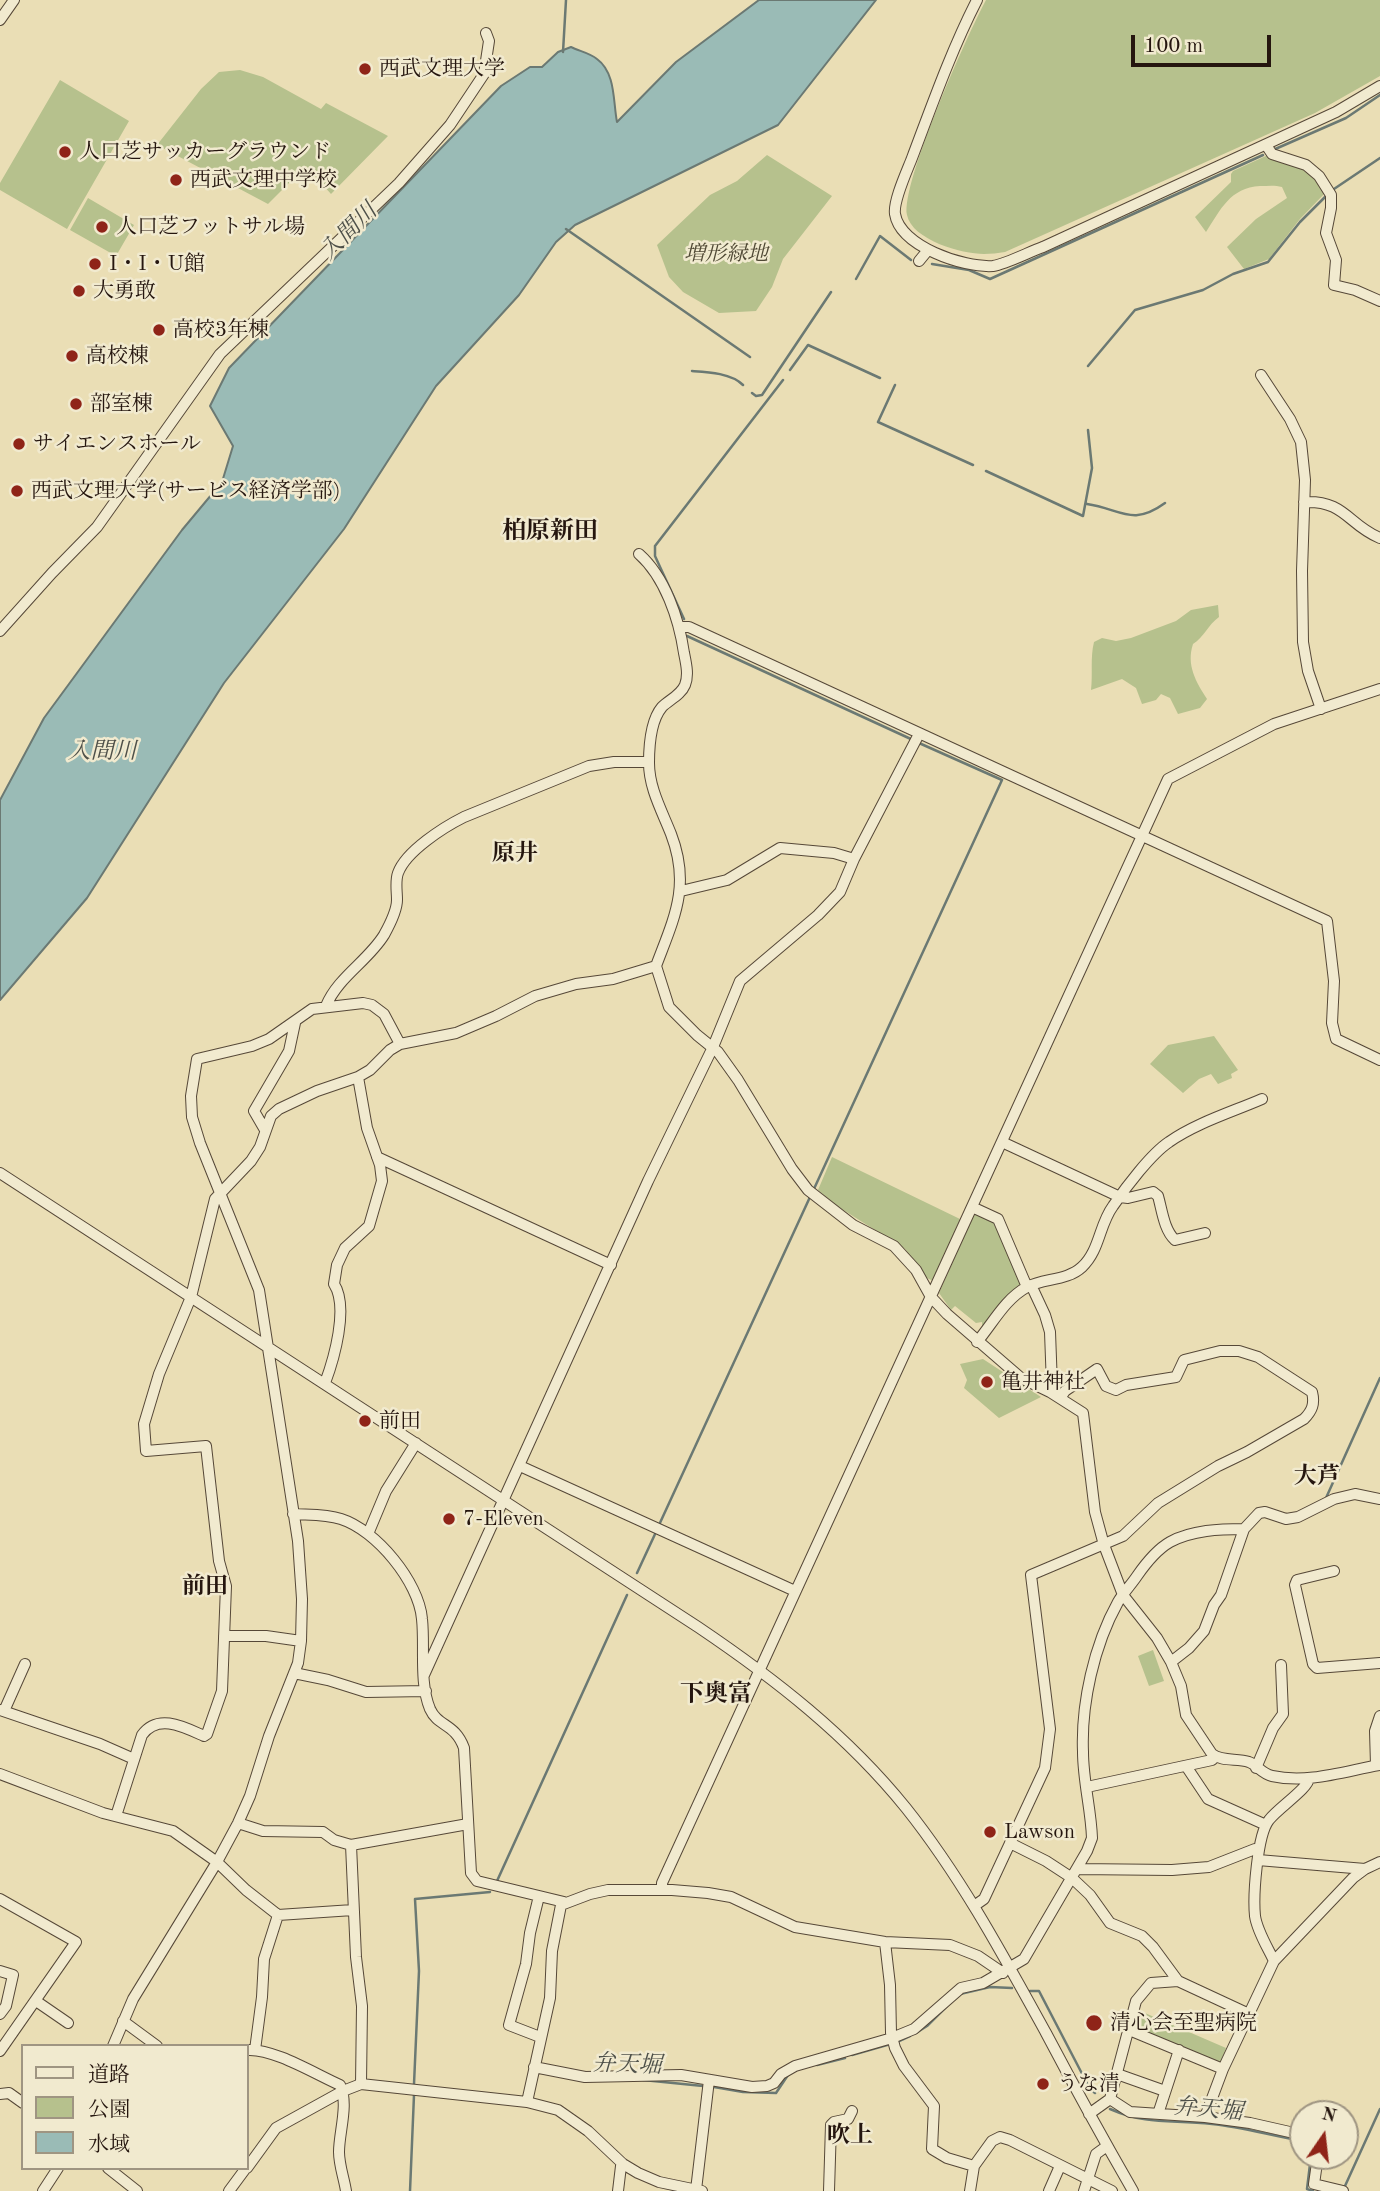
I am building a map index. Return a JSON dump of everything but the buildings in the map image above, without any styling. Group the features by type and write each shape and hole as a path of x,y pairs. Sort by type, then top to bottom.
{"street":[{"path":"0,20 14,0"},
{"path":"977,0 936,92 902,182 894,212 900,229 928,250 961,262 994,266 1043,247 1336,112 1380,86"},
{"path":"0,631 97,527 220,354 399,183 450,125 484,74 489,41 486,33"},
{"path":"1266,145 1272,155 1300,161 1312,170 1331,195 1326,233 1336,260 1334,285 1355,290 1380,301"},
{"path":"919,261 928,250"},
{"path":"1261,374 1283,407 1301,442 1305,480 1303,642 1308,671 1321,709"},
{"path":"1304,502 1316,501 1334,506 1364,530 1380,538"},
{"path":"639,554 674,607 687,673 685,685 661,709 654,723 649,762 650,777 674,846 680,873 681,891 656,966 669,1007 713,1047 738,1080 792,1169 811,1192 853,1225 894,1246 916,1270 930,1297 976,1342 1021,1378 1083,1413 1095,1512 1123,1595 1157,1638 1171,1662 1181,1686 1186,1716 1215,1757"},
{"path":"680,627 689,627 916,739 1142,835 1327,921 1334,981 1333,1031 1336,1039 1380,1060"},
{"path":"662,1890 662,1883 1168,779 1274,724 1380,689"},
{"path":"424,1675 649,1181 713,1047 740,981 840,892 854,859 916,739"},
{"path":"326,1006 334,990 383,937 397,902 398,874 404,862 448,825 589,766 614,762 649,762"},
{"path":"681,891 727,880 780,848 834,853 854,859"},
{"path":"116,1816 142,1735 152,1724 167,1724 204,1736 222,1690 226,1586 217,1550 206,1446 146,1451 144,1424 159,1374 191,1297 215,1199 260,1147 271,1115 317,1091 358,1077 400,1044 442,1037 465,1029 535,996 576,984 613,979 656,966"},
{"path":"114,2044 133,1999 217,1862 237,1824 250,1796 269,1736 294,1672 301,1641 301,1567 259,1290 192,1117 191,1096 197,1059 252,1046 269,1039 312,1009 363,1003 380,1009 389,1020 400,1044"},
{"path":"265,1130 254,1111 289,1051 295,1023"},
{"path":"325,1383 337,1340 339,1292 334,1284 337,1265 345,1248 369,1226 382,1181 367,1128 358,1077"},
{"path":"976,1342 1006,1303 1029,1286 1065,1277 1083,1266 1097,1245 1107,1215 1155,1153 1168,1143 1262,1099"},
{"path":"1002,1142 1120,1197 1128,1198 1148,1192 1158,1196 1167,1228 1175,1240 1205,1233"},
{"path":"377,1157 611,1265"},
{"path":"0,1173 760,1669 813,1712 877,1775 942,1856 974,1906 1007,1970 1133,2191"},
{"path":"972,1207 998,1219 1045,1315 1050,1332 1050,1392"},
{"path":"974,1906 984,1899 1045,1768 1050,1729 1031,1575 1129,1532 1158,1503 1304,1419 1314,1405 1312,1392 1258,1357 1229,1350 1184,1360 1176,1377 1126,1385 1116,1390 1106,1386 1097,1369 1065,1391 1060,1398"},
{"path":"368,1534 386,1491 416,1443"},
{"path":"520,1466 795,1591"},
{"path":"1171,1662 1189,1648 1204,1631 1221,1595 1244,1529 1259,1513 1265,1512 1286,1519 1298,1517 1335,1499 1356,1494 1380,1499"},
{"path":"293,1514 342,1519 368,1534 389,1555 417,1599 422,1616 424,1675 431,1711 459,1735 464,1748 471,1873 477,1881 564,1902 608,1890 662,1890 731,1897 795,1927 885,1942 950,1945 1007,1970"},
{"path":"534,2067 585,2077 681,2075 752,2087 767,2086 795,2066 914,2029 961,1988 984,1983 1024,1959 1075,1873 1092,1838 1083,1752 1089,1686 1109,1621 1123,1595 1156,1552 1188,1534 1244,1529"},
{"path":"1334,1571 1297,1580 1295,1585 1313,1664 1317,1668 1380,1663"},
{"path":"225,1636 266,1636 301,1641"},
{"path":"25,1664 2,1710 100,1744 134,1759"},
{"path":"1256,1768 1273,1728 1283,1714 1281,1665"},
{"path":"294,1672 366,1692 426,1692"},
{"path":"1087,1787 1212,1760 1215,1757 1249,1762 1274,1777 1309,1778 1351,1773 1378,1765 1375,1731 1380,1716"},
{"path":"1186,1766 1208,1799 1266,1825"},
{"path":"0,1774 116,1816 173,1831 217,1862 278,1915 353,1910"},
{"path":"1274,1961 1255,1917 1259,1855 1266,1825 1280,1807 1304,1789 1309,1778"},
{"path":"237,1824 263,1831 323,1832 334,1840 351,1845 468,1824"},
{"path":"1010,1843 1075,1873 1209,1867 1259,1855 1365,1869"},
{"path":"351,1845 353,1910 362,2006 361,2084"},
{"path":"1205,2117 1223,2069 1274,1961 1353,1878 1380,1862"},
{"path":"1075,1873 1110,1923 1142,1937 1153,1947 1178,1981 1249,2014"},
{"path":"539,1896 524,1971 509,2025 540,2037"},
{"path":"0,1899 76,1942 36,2001 4,2039 0,2051"},
{"path":"527,2102 550,1998 552,1951 561,1905 564,1902"},
{"path":"278,1915 264,1959 262,1997 251,2050 274,2055 340,2085 343,2091 339,2154 346,2191"},
{"path":"885,1942 892,2038 904,2066 934,2106 932,2149 947,2158 974,2166"},
{"path":"0,1971 13,1975 6,2006 0,2014"},
{"path":"1089,2114 1110,2099 1136,2001 1142,1992 1151,1983 1178,1981"},
{"path":"36,2001 68,2023"},
{"path":"123,2021 154,2044"},
{"path":"1129,2030 1223,2069"},
{"path":"1158,2115 1179,2050"},
{"path":"1117,2074 1165,2091"},
{"path":"248,2167 276,2129 343,2091 361,2084 527,2102 558,2110 588,2131 623,2164 638,2173 659,2182 699,2190 709,2080"},
{"path":"0,2094 9,2093 21,2102"},
{"path":"1110,2099 1130,2112 1205,2117 1289,2131"},
{"path":"829,2191 831,2125 848,2119 852,2111"},
{"path":"970,2191 974,2166 992,2141 1000,2137 1112,2191"},
{"path":"1084,2191 1096,2154 1107,2146"},
{"path":"618,2191 623,2164"},
{"path":"1049,2191 1060,2166"},
{"path":"43,2191 57,2170"},
{"path":"111,2170 137,2191"},
{"path":"229,2191 245,2170"},
{"path":"1316,2170 1313,2188 1343,2191"}],"green space":[{"path":"986,0 1380,0 1380,76 1315,113 1005,252 984,254 963,251 939,244 918,232 907,215 908,198 914,173 938,108"},
{"path":"240,70 263,77 321,109 326,103 388,136 331,194 306,166 268,204 157,145 201,89 219,72"},
{"name":"人口芝サッカーグラウンド","path":"60,80 129,121 67,229 0,190 0,183"},
{"name":"増形緑地","path":"767,155 832,196 783,259 772,287 756,311 719,313 683,292 669,277 657,245 710,195 737,181"},
{"path":"1268,155 1304,165 1326,192 1300,219 1269,259 1244,269 1227,247 1256,219 1287,198 1282,187 1260,186 1234,195 1206,232 1195,217 1231,182 1233,171"},
{"name":"人口芝フットサル場","path":"88,198 134,225 116,256 70,230"},
{"path":"1218,605 1219,617 1193,644 1191,652 1193,673 1207,699 1200,708 1178,714 1170,698 1161,694 1156,700 1142,704 1136,688 1122,679 1091,690 1094,642 1102,638 1116,641 1131,638 1176,621 1191,610"},
{"path":"1214,1036 1238,1070 1231,1074 1232,1078 1218,1084 1211,1074 1199,1079 1183,1093 1150,1064 1168,1045"},
{"path":"832,1157 960,1219 933,1281 927,1278 905,1249 837,1206 818,1190"},
{"path":"975,1212 995,1219 1024,1285 985,1329 982,1322 976,1323 955,1306 951,1310 939,1293"},
{"path":"983,1359 1041,1397 999,1418 964,1388 967,1380 960,1364"},
{"path":"1153,1650 1164,1681 1149,1686 1138,1656"},
{"path":"1138,2010 1226,2048 1221,2061 1217,2063 1137,2029 1134,2021"}],"water":[{"name":"入間川","path":"759,0 876,0 778,125 575,225 556,242 519,295 436,386 344,529 224,683 87,898 0,1000 0,800 44,718 182,530 222,482 233,446 210,406 229,368 501,86 530,67 542,67 558,52 571,47 594,57 608,72 617,122 676,62"}],"waterway":[{"path":"563,52 566,0"},
{"path":"1273,150 1346,118 1380,95"},
{"path":"932,264 969,270 990,279 1263,155"},
{"path":"1331,191 1380,158"},
{"path":"1088,366 1135,310 1203,290 1233,274 1268,262 1300,222 1326,196"},
{"path":"566,229 750,357"},
{"path":"856,279 880,236 911,260"},
{"path":"752,393 756,396 762,395 831,292"},
{"path":"790,370 808,345 880,378"},
{"path":"692,371 726,376 743,385"},
{"path":"684,619 655,556 655,546 783,380"},
{"path":"895,385 878,422 973,465"},
{"path":"986,471 1083,516 1092,468 1088,430"},
{"path":"1087,504 1135,515 1144,514 1165,503"},
{"path":"687,636 913,740"},
{"path":"813,1191 1002,780 919,743"},
{"path":"659,1525 810,1197"},
{"path":"1326,1498 1380,1378"},
{"path":"637,1573 656,1532"},
{"path":"497,1881 627,1595"},
{"path":"414,2084 419,1971 415,1899 490,1892"},
{"name":"弁天堀","path":"960,1994 990,1987 1012,1988"},
{"name":"弁天堀","path":"1030,1991 1039,1991 1090,2089 1095,2093"},
{"name":"弁天堀","path":"916,2033 947,2006"},
{"name":"弁天堀","path":"897,2042 910,2036"},
{"name":"弁天堀","path":"852,2055 887,2045"},
{"name":"弁天堀","path":"817,2065 845,2058"},
{"name":"弁天堀","path":"714,2087 743,2092 776,2093 788,2075"},
{"name":"弁天堀","path":"643,2080 703,2086"},
{"path":"410,2191 414,2095"},
{"name":"弁天堀","path":"1110,2109 1149,2120 1224,2125 1289,2138"},
{"path":"1345,2186 1380,2109"},
{"name":"弁天堀","path":"1309,2170 1307,2189 1313,2191"}],"place":[{"name":"西武文理大学","path":"365,69"},
{"name":"人口芝サッカーグラウンド","path":"65,152"},
{"name":"西武文理中学校","path":"176,180"},
{"name":"人口芝フットサル場","path":"102,227"},
{"name":"I・I・U館","path":"95,264"},
{"name":"大勇敢","path":"79,291"},
{"name":"高校3年棟","path":"159,330"},
{"name":"高校棟","path":"72,356"},
{"name":"部室棟","path":"76,404"},
{"name":"サイエンスホール","path":"19,444"},
{"name":"西武文理大学(サービス経済学部)","path":"17,491"},
{"name":"亀井神社","path":"987,1382"},
{"name":"前田","path":"365,1421"},
{"name":"7-Eleven","path":"449,1519"},
{"name":"Lawson","path":"990,1832"},
{"name":"清心会至聖病院","path":"1094,2023"},
{"name":"うな清","path":"1043,2084"}],"district":[{"name":"柏原新田","path":"550,532"},
{"name":"原井","path":"515,854"},
{"name":"大芦","path":"1317,1477"},
{"name":"前田","path":"205,1587"},
{"name":"下奥富","path":"716,1695"},
{"name":"吹上","path":"850,2136"}]}
